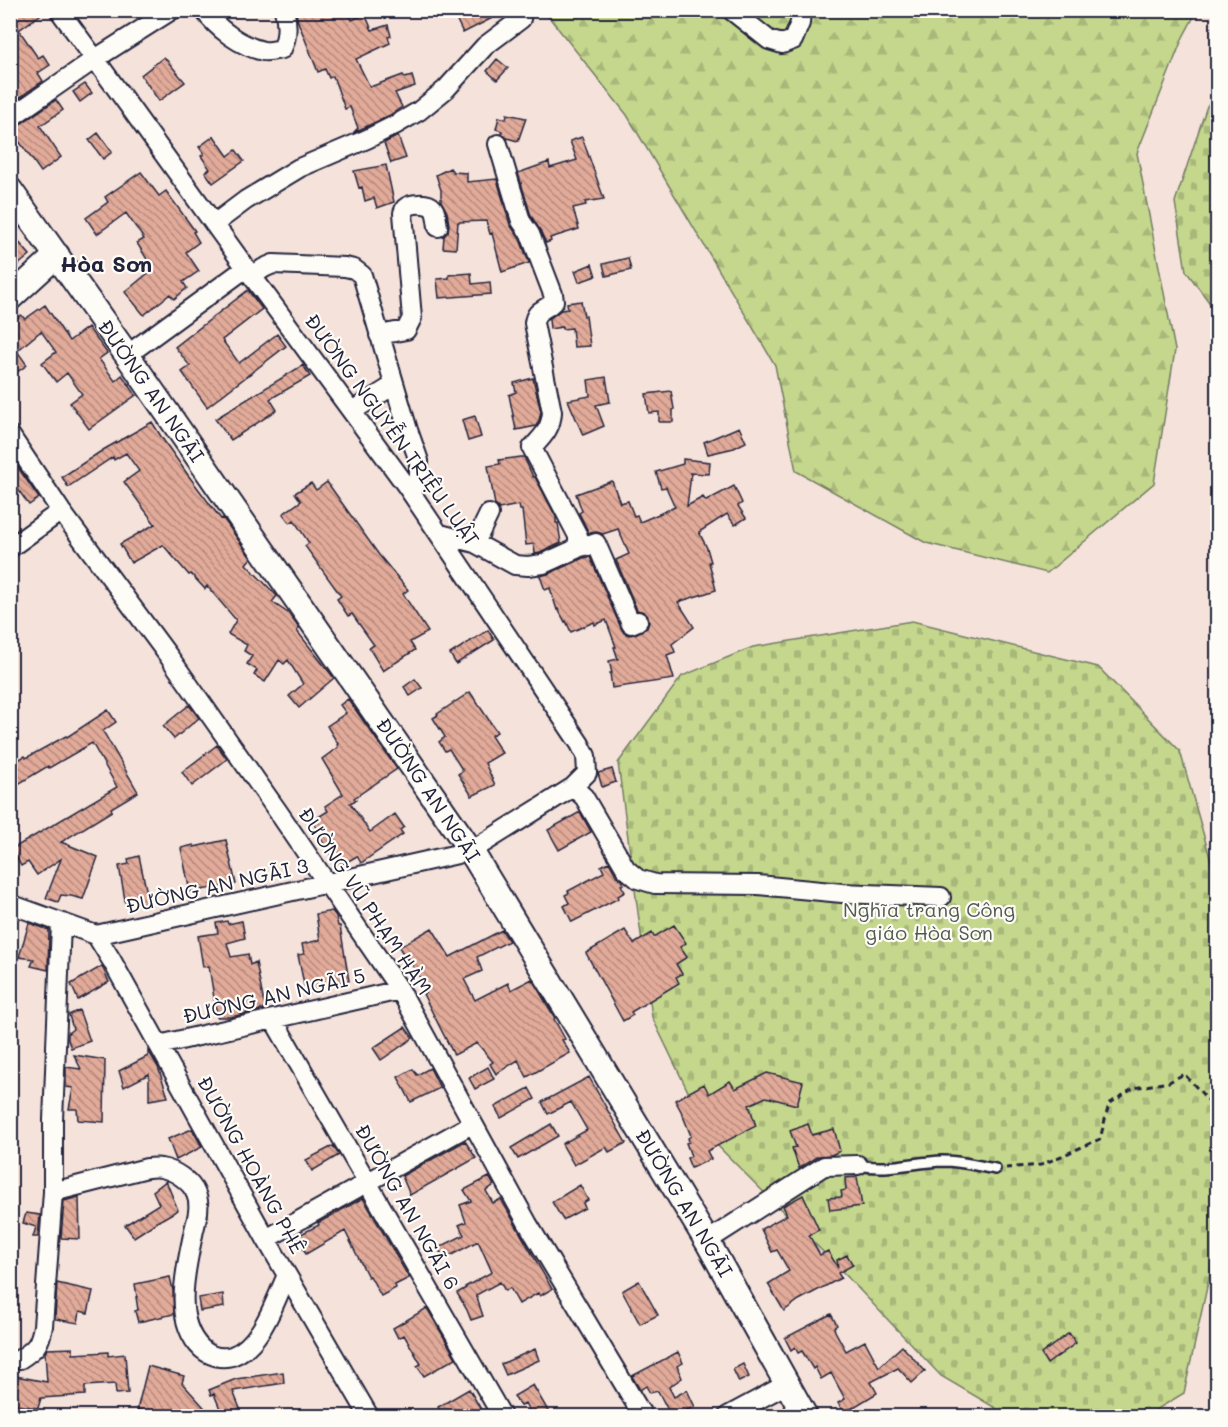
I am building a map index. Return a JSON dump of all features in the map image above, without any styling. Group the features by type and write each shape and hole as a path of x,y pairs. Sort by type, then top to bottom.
{"main road":[{"name":"ĐƯỜNG AN NGÃI","path":"10,190 471,851 707,1241 805,1416"},
{"path":"10,298 57,255"}],"street":[{"name":"ĐƯỜNG NGUYỄN TRIỆU LUẬT","path":"58,10 411,492 586,756 587,773 573,787 471,851"},
{"path":"10,118 172,10"},
{"path":"205,12 225,33 265,52 282,49 286,40 287,21 284,10"},
{"path":"730,10 769,40 782,44 793,40 800,23 801,10"},
{"path":"214,224 246,200 299,168 395,126 419,111 446,89 485,46 521,19"},
{"path":"440,534 475,543 515,565 528,566 543,564 576,549 578,541 578,536 532,448 549,429 552,421 534,323 535,316 554,301 530,234 521,221 498,144"},
{"path":"379,335 406,330 412,318 405,208 416,204 431,206 438,227"},
{"path":"127,355 249,272 273,264 354,269 365,279 379,335 420,468 419,479 411,492"},
{"path":"352,411 394,385"},
{"name":"ĐƯỜNG VŨ PHẠM HÀM","path":"10,435 61,511 177,668 400,990 528,1224 643,1416"},
{"path":"10,548 61,511"},
{"path":"475,543 489,514"},
{"path":"578,541 581,547 596,543 631,624 638,621"},
{"path":"573,787 584,797 626,869 638,879 656,884 758,885 842,893 941,897"},
{"name":"ĐƯỜNG AN NGÃI 3","path":"10,904 96,935 471,851"},
{"path":"20,1359 35,1348 41,1334 53,1192 53,1120 61,924"},
{"name":"ĐƯỜNG HOÀNG PHÊ","path":"96,935 266,1239 369,1416"},
{"name":"ĐƯỜNG AN NGÃI 5","path":"159,1045 400,990"},
{"name":"ĐƯỜNG AN NGÃI 6","path":"273,1019 502,1416"},
{"path":"266,1239 472,1124"},
{"path":"707,1241 824,1166 858,1165"},
{"path":"53,1192 147,1168 160,1167 182,1177 189,1184 196,1193 198,1208 184,1282 184,1309 195,1340 207,1353 215,1356 224,1358 231,1356 242,1351 251,1343 260,1331 287,1275"},
{"path":"728,1416 787,1384"}],"lane":[{"path":"858,1165 880,1168 946,1161 995,1169"}],"path":[{"path":"995,1169 1041,1165 1100,1139 1109,1104 1134,1088 1169,1082 1184,1074 1209,1101 1218,1105"}],"green space":[{"path":"544,11 1197,11 1183,37 1137,153 1175,350 1154,483 1047,573 926,543 796,471 775,365 627,115"},
{"path":"1217,98 1217,313 1186,271 1175,202 1207,106"},
{"name":"Nghĩa trang Công giáo Hòa Sơn","path":"912,621 1098,667 1180,751 1218,886 1217,1228 1215,1250 1184,1393 1146,1416 1009,1416 941,1376 839,1268 711,1139 652,1017 618,763 682,676 753,647"}],"building":[{"path":"15,10 47,10 19,30 38,58 43,55 50,65 38,73 43,81 10,104 10,14"},
{"path":"296,10 348,10 352,20 365,14 372,30 388,25 390,43 356,59 370,87 403,75 405,78 412,76 415,86 395,93 402,107 353,133 358,128 350,107 345,109 333,76 329,78 325,69 318,72 297,19"},
{"path":"452,10 508,10 463,33"},
{"path":"164,57 185,82 159,101 141,75"},
{"path":"497,59 508,68 497,80 487,71"},
{"path":"85,84 92,93 80,102 73,92"},
{"path":"56,100 63,110 40,126 61,157 41,172 19,141 17,142 10,133 10,129"},
{"path":"507,114 526,118 518,141 507,138 502,131 496,129 499,117 506,119"},
{"path":"98,133 112,152 103,159 89,140"},
{"path":"214,136 228,156 236,150 244,161 213,183 205,172 210,169 201,156 204,154 199,147"},
{"path":"398,136 406,158 391,163 384,143"},
{"path":"582,137 604,199 585,202 586,205 573,208 579,229 550,238 551,241 546,243 531,216 518,173 549,162 550,168 577,160 570,141"},
{"path":"386,165 394,202 377,208 374,198 365,201 362,187 359,188 354,171"},
{"path":"450,168 453,172 467,173 467,182 497,179 510,225 520,239 529,263 502,272 492,233 490,234 486,221 458,222 456,249 443,248 444,236 448,232 449,225 436,175"},
{"path":"141,172 159,196 166,191 195,231 193,232 199,242 186,252 199,271 183,282 187,288 174,299 170,294 144,315 125,292 153,269 137,243 144,239 126,213 97,234 86,218 108,202 105,197"},
{"path":"10,232 30,255 10,272"},
{"path":"628,258 631,270 606,276 603,264"},
{"path":"592,264 596,276 579,282 575,271"},
{"path":"471,273 472,284 490,282 491,294 439,298 437,279 449,278 449,275"},
{"path":"248,290 262,309 222,340 239,363 277,334 286,346 207,407 182,372 190,366 175,347"},
{"path":"581,301 584,316 586,316 590,346 574,347 572,328 550,329 549,319 561,310 568,309 567,303"},
{"path":"45,305 69,341 88,327 107,353 99,359 115,381 122,375 136,395 89,429 70,403 82,394 67,373 56,382 42,363 56,352 41,331 17,351 27,365 10,377 10,324 21,315 25,319"},
{"path":"303,365 310,376 270,399 277,410 231,440 215,419"},
{"path":"606,377 610,402 596,405 604,426 583,435 568,400 590,396 588,380"},
{"path":"533,378 541,412 539,420 536,426 516,430 509,395 516,392 514,383"},
{"path":"671,391 674,409 673,422 659,422 659,412 649,413 646,394"},
{"path":"475,416 481,437 468,441 462,420"},
{"path":"152,422 188,475 221,519 223,518 251,558 246,564 277,596 272,602 288,613 299,628 297,631 334,678 299,708 289,696 303,684 288,660 284,664 279,660 265,682 254,675 257,670 247,664 252,656 244,651 247,645 228,634 236,620 207,586 205,589 191,574 189,575 163,545 131,563 120,544 155,524 124,482 139,471 126,453 114,460 113,457 68,487 62,477"},
{"path":"739,427 746,442 734,448 708,454 704,442"},
{"path":"10,456 39,498 29,505 10,478"},
{"path":"524,457 556,517 561,543 535,554 534,544 526,545 522,510 519,505 499,509 495,505 488,466 500,464 499,460"},
{"path":"683,459 710,462 709,474 690,473 687,506 703,497 706,501 734,486 742,503 738,506 746,518 735,525 727,514 699,532 707,548 716,590 678,602 694,627 672,644 675,652 667,655 674,679 612,688 609,661 618,659 606,620 595,625 594,622 571,632 557,610 550,588 545,590 540,576 590,557 624,633 635,634 647,628 648,616 637,610 616,560 629,554 618,529 603,534 589,533 579,513 582,511 576,494 612,481 620,503 628,501 634,516 637,515 640,522 675,507 666,487 661,488 656,472 683,464"},
{"path":"327,482 379,555 408,590 403,594 428,632 410,642 415,650 383,671 369,648 374,645 352,614 348,616 337,599 341,596 305,546 309,543 294,520 290,523 283,514 301,501 295,493 311,483 316,490"},
{"path":"488,630 494,640 456,664 450,654"},
{"path":"415,679 422,688 410,696 404,687"},
{"path":"470,692 497,732 491,736 502,753 485,763 495,785 472,796 458,774 463,771 449,749 445,751 439,742 445,737 433,718"},
{"path":"348,699 397,769 350,803 370,832 395,814 404,827 400,830 403,834 361,863 357,856 338,867 312,821 328,811 325,806 343,794 322,759 338,747 327,726 346,713 340,705"},
{"path":"189,705 199,718 174,739 163,726"},
{"path":"108,710 116,722 103,731 138,792 61,842 98,857 83,899 61,895 58,902 46,898 61,859 37,875 28,862 21,866 12,849 117,787 92,743 10,789 10,764 67,737"},
{"path":"217,745 227,759 192,786 182,772"},
{"path":"612,769 616,782 602,787 598,773"},
{"path":"580,812 591,832 559,850 548,830"},
{"path":"226,840 236,884 190,892 181,848"},
{"path":"139,856 149,903 126,906 119,866 129,864 128,859"},
{"path":"609,862 616,875 622,880 624,884 621,885 625,892 618,896 619,898 572,922 564,906 569,903 565,895 569,893 568,891 604,872 601,866"},
{"path":"332,911 340,926 349,981 317,987 318,992 306,994 298,955 304,954 302,944 320,940 316,914"},
{"path":"227,921 228,924 242,921 245,938 227,943 231,957 248,954 250,965 256,962 265,1009 231,1017 217,1017 209,966 203,967 198,936 218,933 216,923"},
{"path":"29,923 49,930 48,970 31,966 34,959 19,957"},
{"path":"674,925 686,943 680,947 687,957 676,964 682,974 676,977 679,983 631,1012 633,1015 623,1021 586,953 625,930 634,944 652,933 654,937"},
{"path":"432,928 450,957 502,930 509,941 477,957 482,971 464,979 475,1000 508,983 511,990 532,979 555,1018 565,1039 562,1040 570,1053 527,1077 518,1060 496,1074 490,1064 493,1062 477,1043 454,1055 423,994 426,993 420,982 422,981 399,947"},
{"path":"102,966 109,982 78,1000 71,984"},
{"path":"79,1010 90,1041 71,1048 68,1033 73,1029 69,1015"},
{"path":"405,1027 413,1038 381,1060 373,1048"},
{"path":"148,1050 158,1067 168,1097 149,1100 149,1074 124,1087 119,1071 148,1056"},
{"path":"74,1055 105,1060 104,1122 78,1120 77,1109 69,1109 73,1088 66,1087 66,1067 81,1069"},
{"path":"488,1067 494,1079 475,1089 469,1078"},
{"path":"430,1068 440,1088 411,1102 398,1077 413,1069 417,1075"},
{"path":"767,1073 803,1082 797,1105 766,1097 749,1105 756,1126 707,1151 711,1159 691,1168 687,1158 691,1156 686,1143 689,1142 688,1138 691,1136 675,1100 704,1084 709,1094 730,1081 735,1089"},
{"path":"589,1077 626,1143 609,1152 606,1147 574,1165 562,1144 587,1130 571,1102 548,1114 542,1102"},
{"path":"529,1088 535,1099 501,1118 495,1107"},
{"path":"551,1124 558,1136 518,1159 511,1148"},
{"path":"808,1124 812,1135 834,1129 840,1151 831,1155 818,1156 799,1168 792,1148 796,1147 790,1131"},
{"path":"192,1129 202,1147 176,1160 168,1139"},
{"path":"465,1141 476,1158 410,1195 402,1176"},
{"path":"333,1146 339,1155 312,1171 306,1160"},
{"path":"489,1177 494,1185 486,1191 493,1203 501,1199 552,1289 540,1296 538,1293 519,1304 510,1288 505,1291 500,1282 476,1295 483,1316 471,1320 457,1293 492,1272 478,1241 444,1259 438,1248 464,1235 459,1225 466,1222 460,1205 471,1201 464,1190"},
{"path":"857,1177 862,1206 830,1210 828,1198 842,1197 841,1191 846,1190 845,1178"},
{"path":"166,1181 178,1210 134,1237 125,1225 159,1204 153,1191"},
{"path":"580,1185 588,1200 583,1203 585,1208 563,1220 552,1202"},
{"path":"803,1195 819,1230 809,1235 820,1255 828,1251 838,1268 837,1260 847,1255 853,1265 838,1273 841,1278 799,1300 784,1311 768,1284 789,1271 777,1250 772,1252 761,1229 787,1215 783,1206"},
{"path":"79,1197 80,1239 61,1238 64,1201"},
{"path":"363,1198 409,1278 381,1296 370,1276 368,1277 345,1231 306,1254 297,1236"},
{"path":"26,1213 40,1215 38,1237 33,1237 36,1227 23,1223"},
{"path":"170,1277 174,1314 138,1322 135,1311 138,1310 135,1284"},
{"path":"639,1281 658,1315 640,1324 622,1291"},
{"path":"57,1283 93,1291 88,1313 80,1311 78,1323 55,1319"},
{"path":"223,1294 224,1307 200,1311 198,1298"},
{"path":"427,1308 456,1358 424,1376 417,1366 421,1364 404,1335 398,1338 393,1328"},
{"path":"831,1314 837,1325 834,1327 835,1331 846,1351 865,1341 879,1367 902,1346 925,1371 912,1383 898,1368 871,1382 877,1393 844,1413 838,1403 845,1399 831,1373 821,1379 802,1351 798,1353 795,1347 791,1350 785,1338"},
{"path":"1069,1333 1076,1343 1047,1364 1041,1354"},
{"path":"73,1348 73,1354 108,1352 108,1356 125,1354 128,1393 116,1394 115,1384 85,1386 85,1395 41,1398 38,1408 10,1404 10,1375 47,1382 45,1353 47,1349"},
{"path":"535,1349 539,1360 506,1375 501,1364"},
{"path":"678,1352 683,1363 677,1366 682,1378 669,1387 674,1397 687,1390 695,1407 671,1416 658,1391 650,1393 646,1386 640,1390 632,1376"},
{"path":"743,1364 749,1377 739,1382 733,1369"},
{"path":"148,1366 184,1376 182,1383 212,1416 159,1416 137,1410"},
{"path":"283,1372 284,1383 233,1391 243,1416 223,1416 214,1394 211,1395 209,1390 236,1379"},
{"path":"533,1385 551,1416 532,1416 525,1403 520,1406 514,1396"},
{"path":"469,1389 485,1416 443,1416 438,1407"}],"district":[{"name":"Hòa Sơn","path":"106,264"}]}
